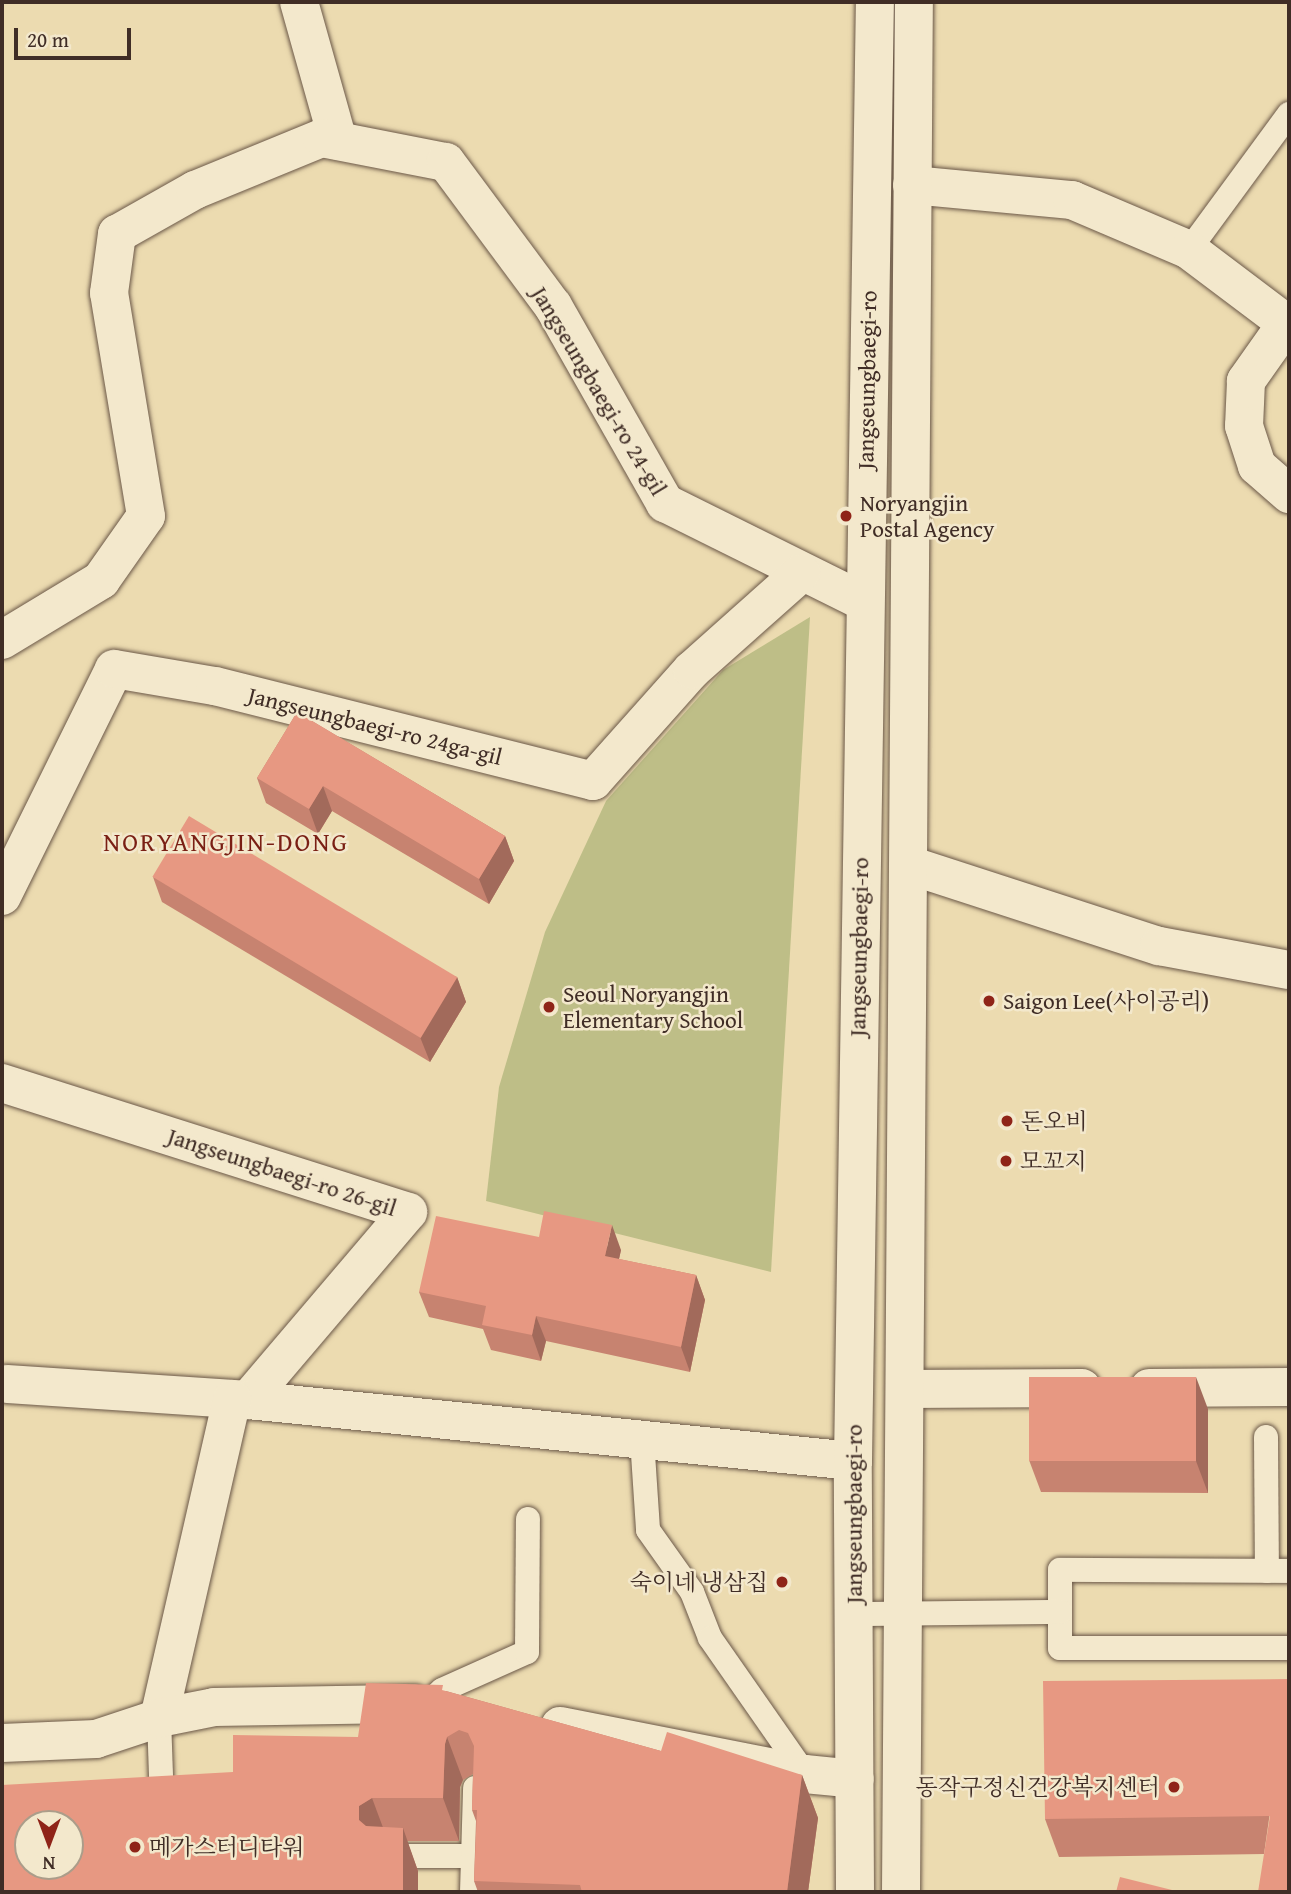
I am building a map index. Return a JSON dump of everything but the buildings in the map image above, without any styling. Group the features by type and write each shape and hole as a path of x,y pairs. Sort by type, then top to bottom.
{"street":[{"path":"299,2 338,141"},
{"name":"Jangseungbaegi-ro","path":"855,1892 853,1461 875,2"},
{"name":"Jangseungbaegi-ro","path":"901,1892 914,2"},
{"name":"Jangseungbaegi-ro 24-gil","path":"2,640 101,580 146,516 109,293 117,234 195,190 322,138 446,162 553,306 665,503 864,602"},
{"path":"912,185 1072,200 1189,250 1288,321 1246,381 1244,426 1257,466 1289,494"},
{"name":"Jangseungbaegi-ro 24ga-gil","path":"2,896 114,669 215,686 593,781 692,670 801,573"},
{"path":"909,865 1159,946 1289,970"},
{"name":"Jangseungbaegi-ro 26-gil","path":"2,1083 408,1212 240,1399"},
{"path":"7,1384 240,1399 853,1461"},
{"path":"905,1390 1289,1387"},
{"path":"159,1718 240,1399"},
{"path":"2,1743 96,1740 159,1718 215,1707 426,1704 459,1705 485,1710"},
{"path":"523,1718 804,1774 855,1779"}],"lane":[{"path":"1189,250 1289,114"},
{"path":"1266,1437 1278,1571 1060,1570 1060,1648 1289,1648"},
{"path":"642,1439 648,1530 692,1592 709,1638 804,1774"},
{"path":"426,1704 442,1690 527,1652 528,1519"},
{"path":"855,1614 1060,1612"},
{"path":"159,1718 162,1803"},
{"path":"472,1892 475,1788"},
{"path":"388,1856 473,1856"}],"green space":[{"path":"810,617 771,1272 486,1201 499,1087 545,932 606,801 723,670"}],"place":[{"name":"Noryangjin Postal Agency","path":"846,516"},
{"name":"Saigon Lee(사이공리)","path":"989,1001"},
{"name":"Seoul Noryangjin Elementary School","path":"549,1007"},
{"name":"돈오비","path":"1007,1121"},
{"name":"모꼬지","path":"1006,1161"},
{"name":"숙이네 냉삼집","path":"782,1582"},
{"name":"동작구정신건강복지센터","path":"1174,1787"},
{"name":"메가스터디타워","path":"135,1847"}],"district":[{"name":"NORYANGJIN-DONG","path":"226,842"}]}
